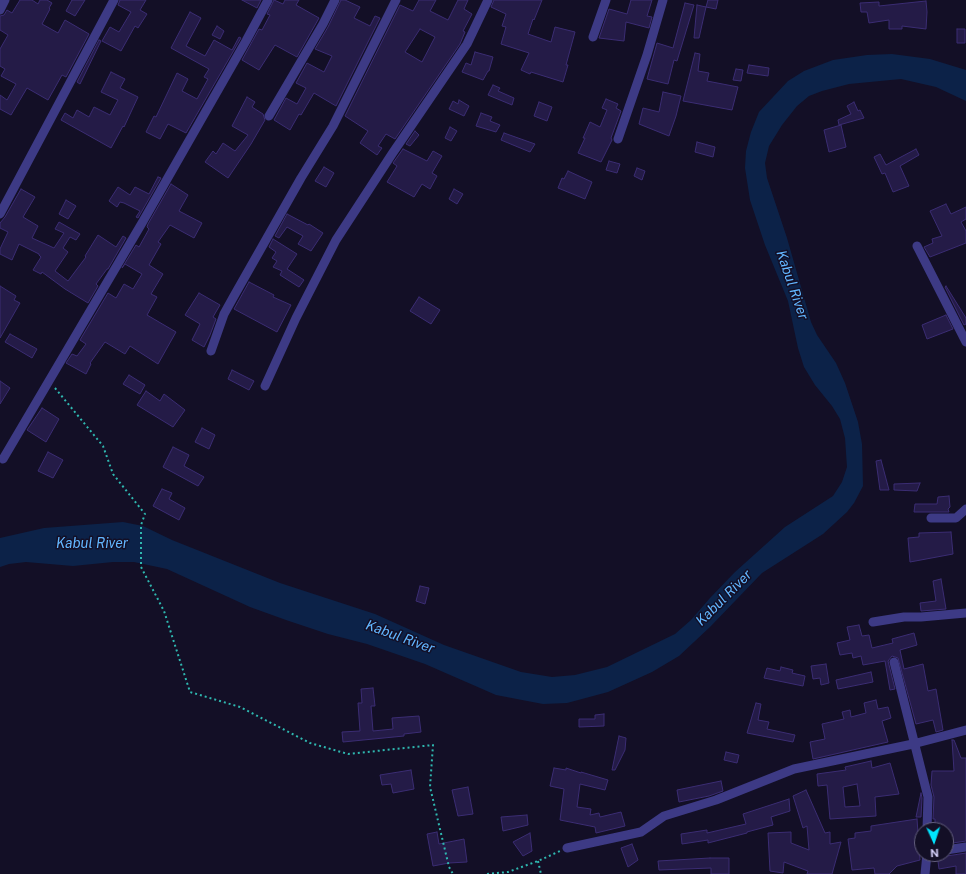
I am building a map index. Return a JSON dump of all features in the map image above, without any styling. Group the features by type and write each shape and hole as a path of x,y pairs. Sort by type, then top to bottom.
{"street":[{"path":"0,10 5,0"},
{"path":"0,214 114,0"},
{"path":"3,459 246,41 268,0"},
{"path":"269,116 323,24 335,0"},
{"path":"211,351 224,314 301,178 333,126 396,0"},
{"path":"265,386 296,318 336,240 392,154 467,44 488,0"},
{"path":"593,37 606,0"},
{"path":"618,139 648,55 663,0"},
{"path":"917,246 966,342"},
{"path":"931,518 956,518 966,509"},
{"path":"873,622 904,616 921,617 966,613"},
{"path":"894,662 913,744 928,797 927,822"},
{"path":"567,848 641,832 664,816 716,800 794,769 913,744 966,730"},
{"path":"954,849 966,847"},
{"path":"925,874 926,862"}],"path":[{"path":"49,381 103,446 113,474 145,514 141,525 141,567 164,611 190,692 240,707 310,742 348,754 433,745 430,787 449,867 453,874"},
{"path":"487,874 508,872 567,848"},
{"path":"538,861 541,874"}],"water":[{"name":"Kabul River","path":"892,54 930,59 966,70 966,101 936,87 901,79 849,84 822,91 809,96 797,106 782,125 769,146 765,163 767,178 787,238 811,322 817,335 836,363 845,383 858,422 862,444 863,486 854,503 847,512 823,534 762,573 710,627 679,656 652,672 608,692 567,703 543,704 496,695 425,664 367,644 328,634 286,620 250,607 167,569 134,562 113,562 73,566 26,562 9,564 0,567 0,538 44,528 123,522 143,526 172,540 280,583 375,614 444,645 521,672 552,677 575,675 607,667 675,634 691,620 735,572 785,527 833,496 842,482 847,467 845,438 840,419 832,406 815,385 804,367 798,348 788,301 765,245 750,200 745,168 746,151 751,132 759,112 788,81 804,71 833,60 867,55"}],"building":[{"path":"20,0 32,0 38,4 40,0 47,0 52,3 42,24 58,33 65,20 89,34 66,77 62,75 48,100 27,88 11,115 0,109 0,95 7,100 16,84 1,76 5,69 0,66 0,49 8,35 0,30 0,16 4,15 7,10 12,13"},
{"path":"72,0 85,0 75,16 66,11"},
{"path":"120,0 146,0 140,10 147,14 138,28 135,26 121,51 102,41 110,27 119,32 131,12 118,5"},
{"path":"242,0 261,0 257,8"},
{"path":"274,0 283,4 285,0 299,0 296,5 319,18 297,57 275,45 259,70 242,60 259,29 262,30 270,15 267,14"},
{"path":"341,0 345,0 360,7 354,18 370,26 375,16 380,18 336,106 314,93 290,130 274,120 286,98 297,104 306,88 296,83 307,63 324,72 332,56 315,49"},
{"path":"419,0 436,0 430,11 448,20 458,0 468,0 464,9 472,14 463,31 465,32 460,44 395,139 386,134 378,146 382,148 377,155 360,143 368,131 345,116 400,5 413,11","holes":["420,29 435,37 422,62 405,52"]},
{"path":"494,0 542,0 528,34 551,42 555,27 575,32 563,82 531,72 530,74 521,70 529,53 501,44 506,27 502,26 506,14 491,7"},
{"path":"631,0 652,0 647,16 652,17 649,28 626,22 624,41 599,38 609,9 627,14"},
{"path":"708,0 718,0 716,9 706,7"},
{"path":"926,1 926,29 902,26 902,29 889,29 889,20 869,23 867,12 861,12 860,3 879,2 879,6"},
{"path":"685,3 694,5 677,61 674,60 668,84 647,79 657,43 673,48"},
{"path":"697,5 706,7 699,38 694,38"},
{"path":"190,12 201,18 186,46 205,56 214,40 232,50 239,37 241,38 186,133 168,124 160,139 146,132 154,116 156,117 177,73 188,79 182,91 197,99 208,79 204,77 209,69 171,48"},
{"path":"217,26 224,31 220,39 212,35"},
{"path":"957,29 965,29 965,43 957,43"},
{"path":"99,40 101,41 80,84 77,82"},
{"path":"475,52 493,57 489,71 483,80 462,72 466,63 471,65"},
{"path":"695,53 700,54 698,71 709,73 707,81 738,87 732,110 683,101"},
{"path":"749,65 769,68 768,76 747,73"},
{"path":"736,69 743,70 741,81 733,80"},
{"path":"111,72 125,79 120,88 138,97 124,127 123,126 111,148 61,120 65,113 73,118 77,110 89,117 94,107 110,115 118,100 101,92"},
{"path":"493,85 500,88 498,91 514,98 512,105 488,95"},
{"path":"663,92 681,96 669,136 639,124 643,108 659,112"},
{"path":"247,97 255,102 252,107 263,114 265,120 228,178 205,162 213,151 216,154 223,143 235,151 248,135 232,126"},
{"path":"606,99 618,104 616,108 621,111 611,138 612,140 601,162 578,153 590,122 600,127 607,110 602,108"},
{"path":"459,100 469,106 464,116 449,109 453,101 458,104"},
{"path":"539,102 552,107 547,121 534,116"},
{"path":"854,102 858,111 860,110 864,118 839,125 838,120 851,114 847,106"},
{"path":"481,113 492,117 490,121 500,125 496,132 476,126"},
{"path":"841,125 846,147 829,152 824,130"},
{"path":"450,127 457,131 451,141 445,138"},
{"path":"415,131 419,135 410,146 406,144"},
{"path":"504,133 535,144 530,152 501,140"},
{"path":"697,142 715,147 713,157 695,152"},
{"path":"403,149 427,161 433,151 442,156 432,173 437,176 430,189 422,184 414,197 387,182 397,166 393,163"},
{"path":"916,149 919,155 900,166 909,186 893,192 885,173 882,174 874,157 880,154 886,165"},
{"path":"609,161 620,164 617,173 606,170"},
{"path":"324,167 334,173 326,187 315,181"},
{"path":"637,168 645,171 642,180 634,176"},
{"path":"568,171 592,182 585,199 558,188 562,178 564,179"},
{"path":"158,177 161,178 138,218 136,217 140,211 120,202 117,207 109,201 118,187 130,195 135,187 149,194"},
{"path":"171,184 188,195 179,211 202,223 194,238 170,225 158,242 161,244 149,265 163,274 151,294 157,297 147,315 176,332 158,364 130,346 125,354 105,342 90,363 91,364 86,374 66,363 72,354 77,356 86,344 80,340 108,293 116,298 124,284 133,289 142,274 125,264 122,268 136,245 139,247 149,229 147,227 148,224"},
{"path":"21,189 35,197 23,217 38,226 32,238 54,248 64,233 55,229 59,222 80,234 76,240 70,237 63,248 68,252 55,271 68,281 86,257 85,256 98,235 116,247 123,236 126,238 108,269 96,284 98,286 88,303 65,289 42,272 41,274 33,270 41,257 39,254 19,244 12,260 0,254 0,249 8,232 0,228 0,223"},
{"path":"454,189 463,194 457,204 449,199"},
{"path":"66,200 76,206 68,219 59,214"},
{"path":"946,204 951,214 966,207 966,219 961,222 966,231 966,243 930,257 924,247 933,243 932,239 942,236 930,211"},
{"path":"287,214 308,225 309,224 323,233 311,251 298,244 303,236 287,227 279,238 275,236"},
{"path":"273,239 297,254 287,269 304,280 299,287 280,275 282,271 273,267 277,261 272,258 276,252 269,247"},
{"path":"249,282 274,295 273,297 291,305 277,332 234,309"},
{"path":"0,286 16,296 14,300 20,303 0,338"},
{"path":"946,286 966,318 966,324 964,325 945,287"},
{"path":"199,293 220,305 213,317 216,319 204,347 192,340 200,324 185,315"},
{"path":"419,297 440,310 431,324 410,311"},
{"path":"946,315 953,329 927,339 922,325"},
{"path":"10,334 37,349 32,358 5,342"},
{"path":"232,370 254,381 249,390 228,379"},
{"path":"129,375 145,385 140,394 123,384"},
{"path":"0,381 10,388 0,404"},
{"path":"146,391 160,401 164,394 185,410 173,427 137,405"},
{"path":"42,408 59,419 46,442 27,430"},
{"path":"202,428 215,435 209,449 195,442"},
{"path":"173,447 189,455 184,466 204,477 198,486 163,467"},
{"path":"48,452 63,460 53,478 38,471"},
{"path":"881,460 889,490 880,490 876,461"},
{"path":"920,483 917,491 894,490 894,484"},
{"path":"162,489 172,493 169,499 185,508 179,520 153,506"},
{"path":"949,496 949,512 914,512 915,504 937,504 938,497"},
{"path":"951,532 953,554 910,562 908,538 919,537 919,533"},
{"path":"941,579 946,609 921,611 920,603 936,601 933,581"},
{"path":"420,586 429,588 425,604 416,601"},
{"path":"859,625 862,636 869,635 872,648 893,643 892,639 914,633 917,645 900,650 904,669 923,664 928,691 936,689 943,730 936,732 933,720 916,724 898,658 892,656 888,661 895,689 890,690 885,661 863,665 861,656 853,658 852,653 840,655 837,643 850,640 847,627"},
{"path":"826,664 829,683 821,685 820,678 813,679 811,666"},
{"path":"781,667 793,670 792,673 805,676 803,686 764,678 767,668 780,671"},
{"path":"871,672 873,682 838,689 836,680"},
{"path":"373,688 375,706 371,706 373,731 393,729 392,718 419,716 421,732 404,734 404,736 343,742 342,732 360,731 358,703 362,703 361,689"},
{"path":"876,700 878,709 888,707 891,718 882,721 888,742 813,759 810,742 825,739 822,724 844,719 842,712 850,710 851,717 866,713 864,703"},
{"path":"756,703 761,704 758,720 769,722 767,729 795,735 793,742 747,733"},
{"path":"604,714 604,726 579,727 579,719 595,719 595,715"},
{"path":"619,736 626,738 625,750 615,770 612,770"},
{"path":"952,740 954,740 961,758 966,758 966,841 954,843 954,822 935,822 935,819 933,819 934,797 931,785 932,771 954,771"},
{"path":"726,752 739,755 737,763 724,760"},
{"path":"871,761 872,768 890,763 899,794 875,797 876,816 830,819 827,785 818,786 817,774 846,770 845,767","holes":["857,784 860,806 845,807 843,787"]},
{"path":"554,768 566,770 566,768 608,780 605,790 580,784 577,807 591,809 590,815 599,813 600,817 621,812 625,826 596,833 595,827 560,820 564,789 550,786"},
{"path":"411,770 414,789 393,793 391,784 382,785 380,775"},
{"path":"721,781 723,791 709,796 679,802 677,790"},
{"path":"468,787 473,814 458,816 452,790"},
{"path":"806,790 825,833 830,832 830,844 841,842 832,874 807,874 808,871 784,862 783,873 770,871 768,833 791,832 791,843 809,850 807,826 803,828 793,796"},
{"path":"921,793 921,817 916,817"},
{"path":"789,799 790,811 771,817 773,825 708,843 708,840 682,844 681,834 707,830 707,833 746,824 743,814"},
{"path":"527,815 528,825 503,831 501,817"},
{"path":"917,819 917,822 914,822 914,862 897,866 889,874 875,874 874,868 852,870 848,839 855,838 855,833 871,831 871,826"},
{"path":"437,832 439,844 464,839 467,862 433,866 427,834"},
{"path":"530,833 532,851 523,856 513,842"},
{"path":"632,844 638,860 628,867 621,848"},
{"path":"966,853 966,874 956,874 956,866 939,869 938,862 954,862 954,855"},
{"path":"729,858 729,874 711,874 711,868 659,870 658,861"}]}
